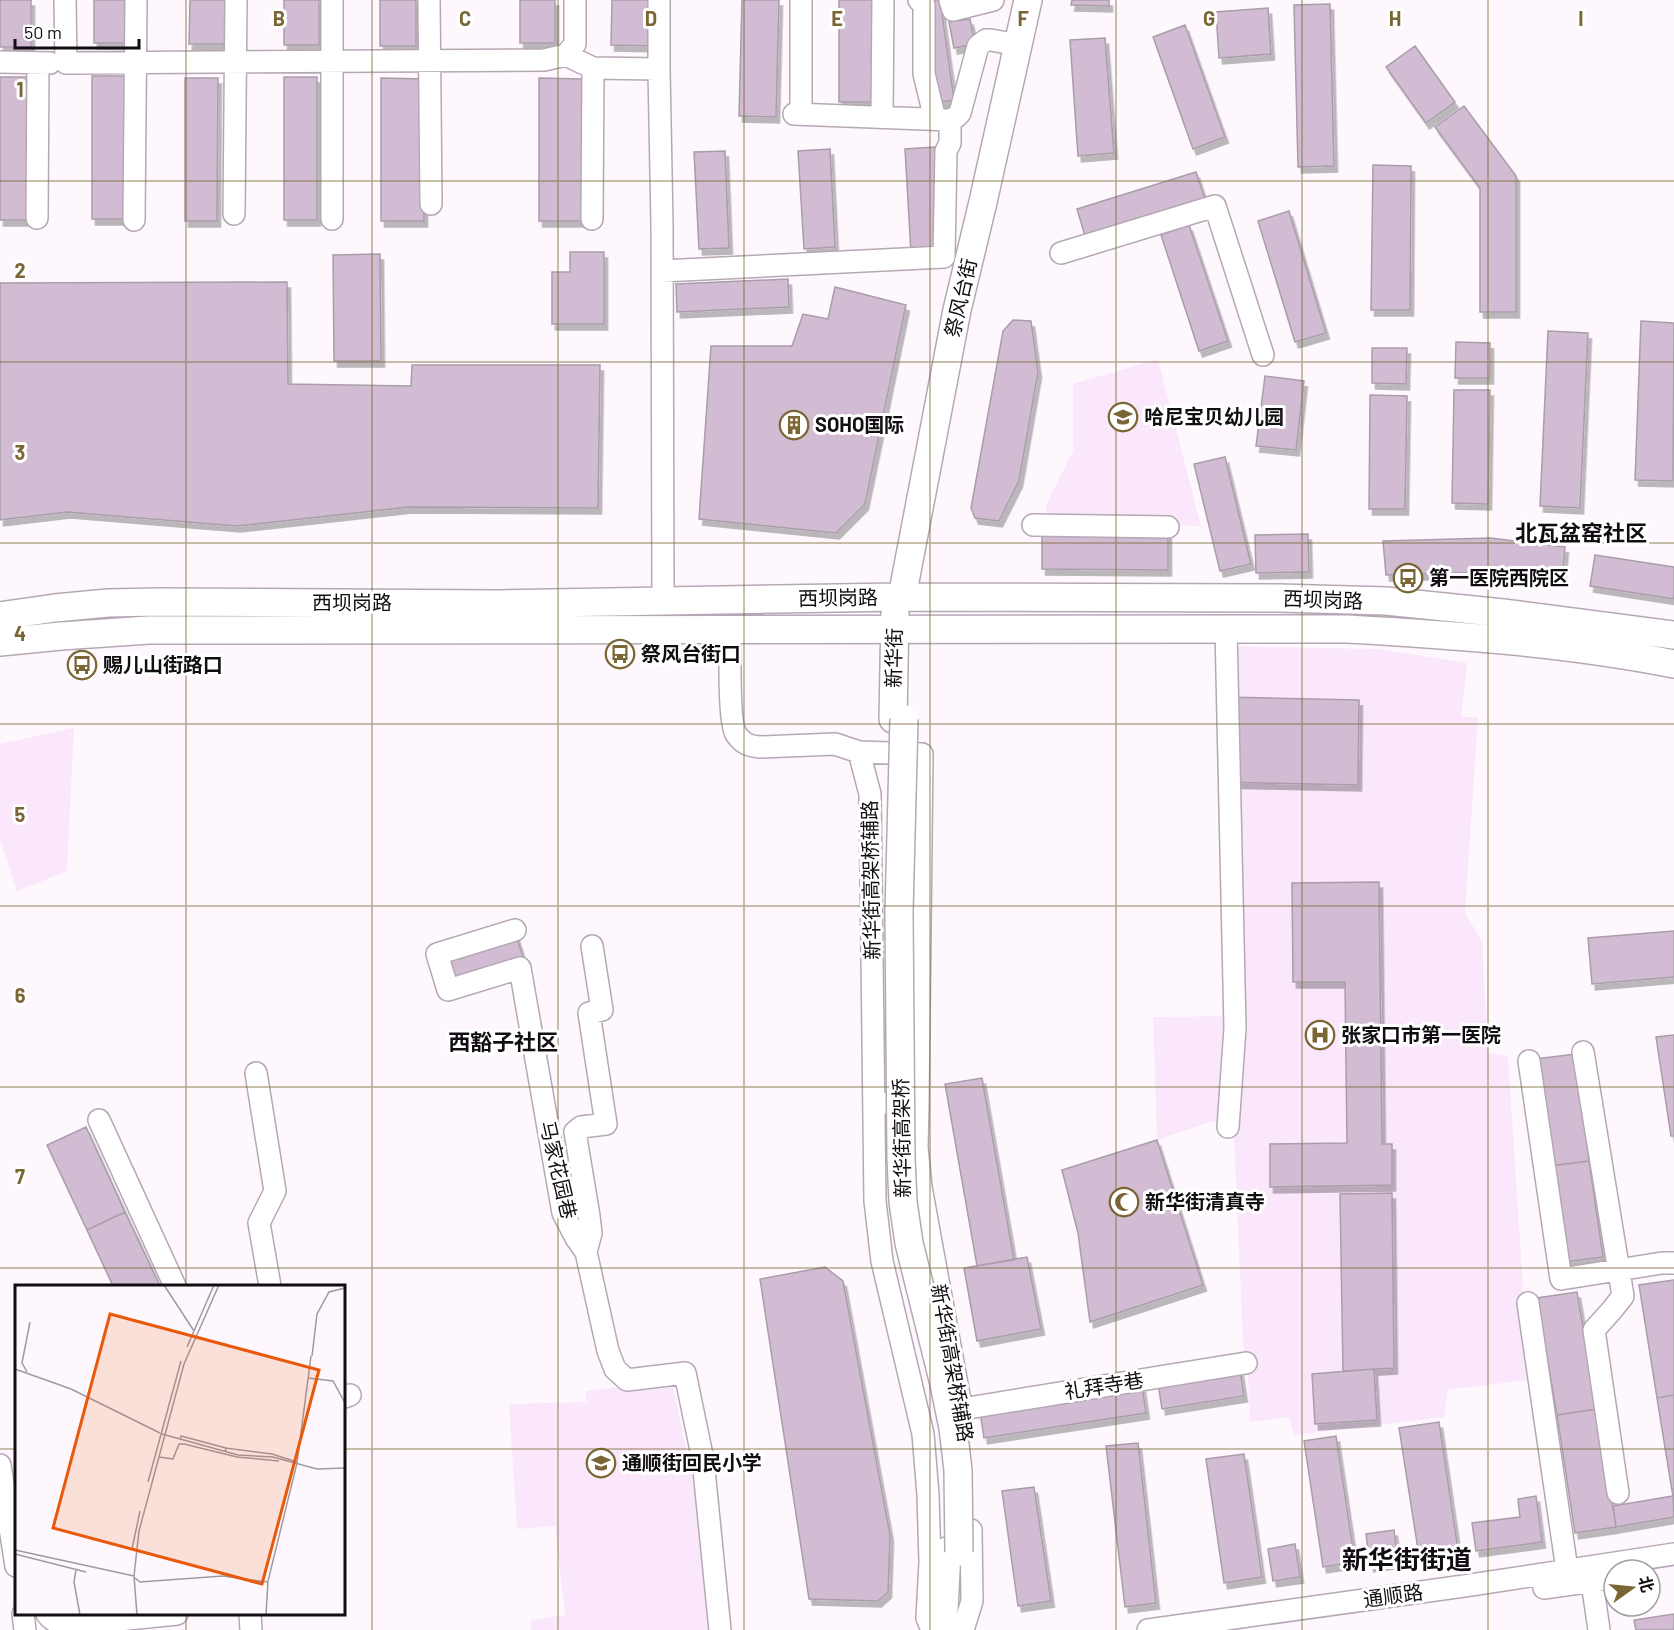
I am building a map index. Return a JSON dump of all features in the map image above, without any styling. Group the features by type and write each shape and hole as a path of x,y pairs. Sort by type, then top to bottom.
{"main road":[{"name":"祭风台街","path":"901,597 957,310 1027,4"},
{"name":"西坝岗路","path":"0,616 108,603 149,602 498,604 901,597 1279,598 1386,601 1674,635"},
{"name":"新华街","path":"898,719 901,597"},
{"name":"西坝岗路","path":"0,642 149,630 1347,629 1455,635 1576,649 1674,664"},
{"name":"新华街高架桥","path":"898,719 903,1202 909,1243 944,1384 952,1428 958,1470 953,1551"},
{"path":"943,1630 953,1551"},
{"path":"953,1551 956,1630"}],"street":[{"path":"64,0 66,63"},
{"path":"134,220 136,0"},
{"path":"234,214 236,0"},
{"path":"332,0 332,219"},
{"path":"429,0 431,204"},
{"path":"0,62 544,60 566,55 575,44 575,0"},
{"path":"659,0 663,601"},
{"path":"801,0 798,114 943,119 956,117 960,113 978,46 986,40 1018,45"},
{"path":"882,117 883,0"},
{"path":"662,272 944,257 946,151 951,143 924,74 924,5 919,0"},
{"path":"950,0 953,10 993,0 1027,4"},
{"path":"566,55 593,68 659,69"},
{"path":"37,218 39,63"},
{"path":"592,219 593,68"},
{"path":"1060,253 1215,206 1263,355"},
{"path":"1033,525 1168,527"},
{"path":"1226,628 1235,1028 1228,1127"},
{"path":"720,630 730,646 732,720 735,732 747,746 835,744 859,752"},
{"name":"新华街高架桥辅路","path":"932,1630 927,1618 930,1562 928,1495 922,1434 882,1261 875,1201 870,794 859,752 922,754 917,1147 921,1187 962,1409 968,1459 972,1601 963,1630"},
{"name":"马家花园巷","path":"515,930 437,954 448,990 520,968 563,1213 586,1252 608,1351 615,1369 627,1380 685,1373 703,1460 720,1630"},
{"path":"586,1252 591,1233 575,1132 581,1126 606,1124 589,1013 602,1010 592,946"},
{"path":"1583,1052 1623,1296 1594,1330 1618,1493"},
{"path":"1528,1061 1560,1279 1674,1263"},
{"path":"256,1073 275,1191 259,1223 270,1285"},
{"path":"875,1103 918,1104"},
{"path":"99,1120 174,1285"},
{"path":"1528,1303 1567,1570"},
{"name":"礼拜寺巷","path":"962,1409 1246,1363"},
{"path":"0,1465 15,1560"},
{"name":"通顺路","path":"1244,1630 1590,1574 1674,1554"},
{"name":"通顺路","path":"1148,1630 1567,1570 1602,1576"},
{"path":"1590,1574 1599,1630"},
{"path":"23,1615 25,1630"},
{"path":"48,1615 58,1623 70,1625 167,1615"},
{"path":"177,1615 184,1630"},
{"path":"250,1615 251,1630"}],"shaded area":[{"name":"哈尼宝贝幼儿园","path":"1158,359 1201,526 1044,523 1047,503 1073,451 1073,384"},
{"name":"张家口市第一医院","path":"1215,646 1379,649 1467,663 1461,717 1478,717 1465,913 1482,941 1488,1053 1508,1056 1529,1380 1448,1390 1444,1417 1294,1435 1289,1417 1250,1422 1248,1377 1243,1342 1233,1119 1210,1122 1157,1140 1153,1017 1234,1016 1229,784 1219,781"},
{"path":"74,728 67,871 17,891 0,839 0,744"},
{"name":"通顺街回民小学","path":"672,1381 701,1521 711,1630 531,1630 531,1620 565,1615 555,1526 517,1529 509,1404 586,1402 586,1391"}],"building":[{"path":"0,0 31,0 31,47 0,47"},
{"path":"94,0 129,0 129,43 94,43"},
{"path":"190,0 225,0 225,44 189,44"},
{"path":"284,0 319,0 319,45 284,45"},
{"path":"380,0 416,0 416,46 380,46"},
{"path":"520,0 555,0 555,43 520,43"},
{"path":"612,0 653,0 652,46 611,45"},
{"path":"742,0 779,0 776,117 739,116"},
{"path":"839,0 878,0 877,102 839,102"},
{"path":"925,0 940,0 954,100 934,103"},
{"path":"1072,0 1109,0 1109,6 1071,5"},
{"path":"1330,4 1334,166 1298,167 1294,5"},
{"path":"1268,8 1271,54 1219,58 1216,12"},
{"path":"970,19 975,44 954,48 949,22"},
{"path":"1185,25 1225,137 1193,149 1153,37"},
{"path":"1105,38 1114,153 1078,156 1070,40"},
{"path":"1415,46 1455,102 1426,123 1386,67"},
{"path":"92,76 125,76 125,219 92,219"},
{"path":"0,77 29,77 29,220 0,220"},
{"path":"284,77 317,77 317,220 284,220"},
{"path":"185,78 218,78 217,221 185,221"},
{"path":"381,78 424,79 424,221 381,221"},
{"path":"539,78 582,79 582,221 539,221"},
{"path":"1464,106 1516,176 1516,312 1480,312 1480,188 1435,127"},
{"path":"935,147 941,251 911,253 905,149"},
{"path":"830,149 835,247 804,249 798,151"},
{"path":"725,151 729,248 699,249 694,152"},
{"path":"1373,165 1411,166 1410,310 1371,310"},
{"path":"1196,172 1206,202 1086,239 1077,209"},
{"path":"1289,211 1326,333 1295,342 1258,221"},
{"path":"1189,225 1228,341 1199,351 1161,235"},
{"path":"570,252 604,252 604,324 552,324 552,272 570,272"},
{"path":"380,254 381,361 334,361 333,255"},
{"path":"788,279 789,307 677,312 676,284"},
{"path":"287,282 288,384 411,386 412,365 600,365 598,508 409,507 237,526 67,512 0,520 0,283"},
{"name":"SOHO国际","path":"835,287 906,305 865,504 836,533 699,519 711,346 792,346 803,314 828,319"},
{"path":"1013,320 1031,321 1038,372 1019,481 999,521 975,518 971,508 1003,331"},
{"path":"1641,321 1674,323 1673,481 1635,480"},
{"path":"1548,331 1588,333 1580,508 1540,506"},
{"path":"1456,342 1490,343 1490,378 1455,378"},
{"path":"1372,348 1407,348 1406,384 1372,383"},
{"path":"1265,376 1304,381 1296,450 1256,446"},
{"path":"1454,390 1490,390 1488,504 1452,503"},
{"path":"1370,395 1407,396 1405,509 1369,509"},
{"path":"1225,457 1251,564 1220,571 1194,464"},
{"path":"1042,528 1168,529 1168,570 1042,569"},
{"path":"1308,534 1309,572 1256,573 1255,535"},
{"path":"1490,538 1565,547 1562,581 1491,572 1386,575 1383,541"},
{"path":"1595,555 1674,567 1674,599 1590,586"},
{"path":"1222,697 1359,700 1358,785 1220,782"},
{"path":"1379,882 1382,1144 1392,1144 1392,1185 1270,1187 1270,1144 1347,1143 1345,982 1293,982 1292,883"},
{"path":"1674,931 1674,977 1592,984 1588,938"},
{"path":"515,932 524,960 450,983 441,954"},
{"path":"1674,1035 1674,1136 1671,1136 1656,1037"},
{"path":"1575,1054 1589,1161 1550,1166 1536,1059"},
{"path":"982,1078 1014,1260 977,1266 945,1084"},
{"path":"86,1127 125,1212 87,1230 47,1145"},
{"name":"新华街清真寺","path":"1157,1140 1203,1285 1090,1322 1078,1233 1062,1170"},
{"path":"1589,1161 1603,1257 1564,1262 1550,1166"},
{"path":"1392,1193 1394,1368 1343,1371 1340,1194"},
{"path":"125,1212 160,1285 113,1285 87,1230"},
{"path":"1027,1257 1041,1329 977,1341 964,1268"},
{"path":"825,1267 843,1281 890,1535 888,1592 878,1601 809,1599 760,1279"},
{"path":"1674,1280 1674,1395 1657,1398 1639,1285"},
{"path":"1577,1292 1597,1409 1557,1415 1537,1298"},
{"path":"1374,1369 1377,1420 1315,1424 1312,1374"},
{"path":"1240,1370 1244,1396 1162,1409 1158,1383"},
{"path":"1142,1386 1146,1413 984,1438 980,1412"},
{"path":"1674,1395 1674,1503 1657,1398"},
{"path":"1597,1409 1616,1527 1575,1533 1557,1415"},
{"path":"1439,1422 1458,1550 1419,1556 1399,1428"},
{"path":"1336,1436 1355,1562 1323,1567 1304,1441"},
{"path":"1138,1443 1156,1603 1125,1607 1106,1446"},
{"path":"1244,1454 1262,1577 1224,1583 1206,1459"},
{"path":"1034,1487 1051,1601 1018,1606 1002,1491"},
{"path":"1536,1496 1542,1542 1476,1551 1472,1523 1520,1517 1518,1499"},
{"path":"1673,1496 1674,1517 1616,1527 1613,1506"},
{"path":"1394,1530 1398,1562 1370,1566 1366,1534"},
{"path":"1295,1544 1300,1577 1273,1581 1268,1549"},
{"path":"1674,1614 1674,1630 1636,1630 1634,1620 1662,1618 1662,1616"}],"place":[{"name":"哈尼宝贝幼儿园","path":"1123,417"},
{"name":"SOHO国际","path":"794,425"},
{"name":"第一医院西院区","path":"1408,578"},
{"name":"祭风台街口","path":"620,654"},
{"name":"赐儿山街路口","path":"82,665"},
{"name":"张家口市第一医院","path":"1320,1035"},
{"name":"新华街清真寺","path":"1124,1202"},
{"name":"通顺街回民小学","path":"601,1463"}],"district":[{"name":"北瓦盆窑社区","path":"1581,533"},
{"name":"西豁子社区","path":"503,1042"},
{"name":"新华街街道","path":"1407,1560"}]}
